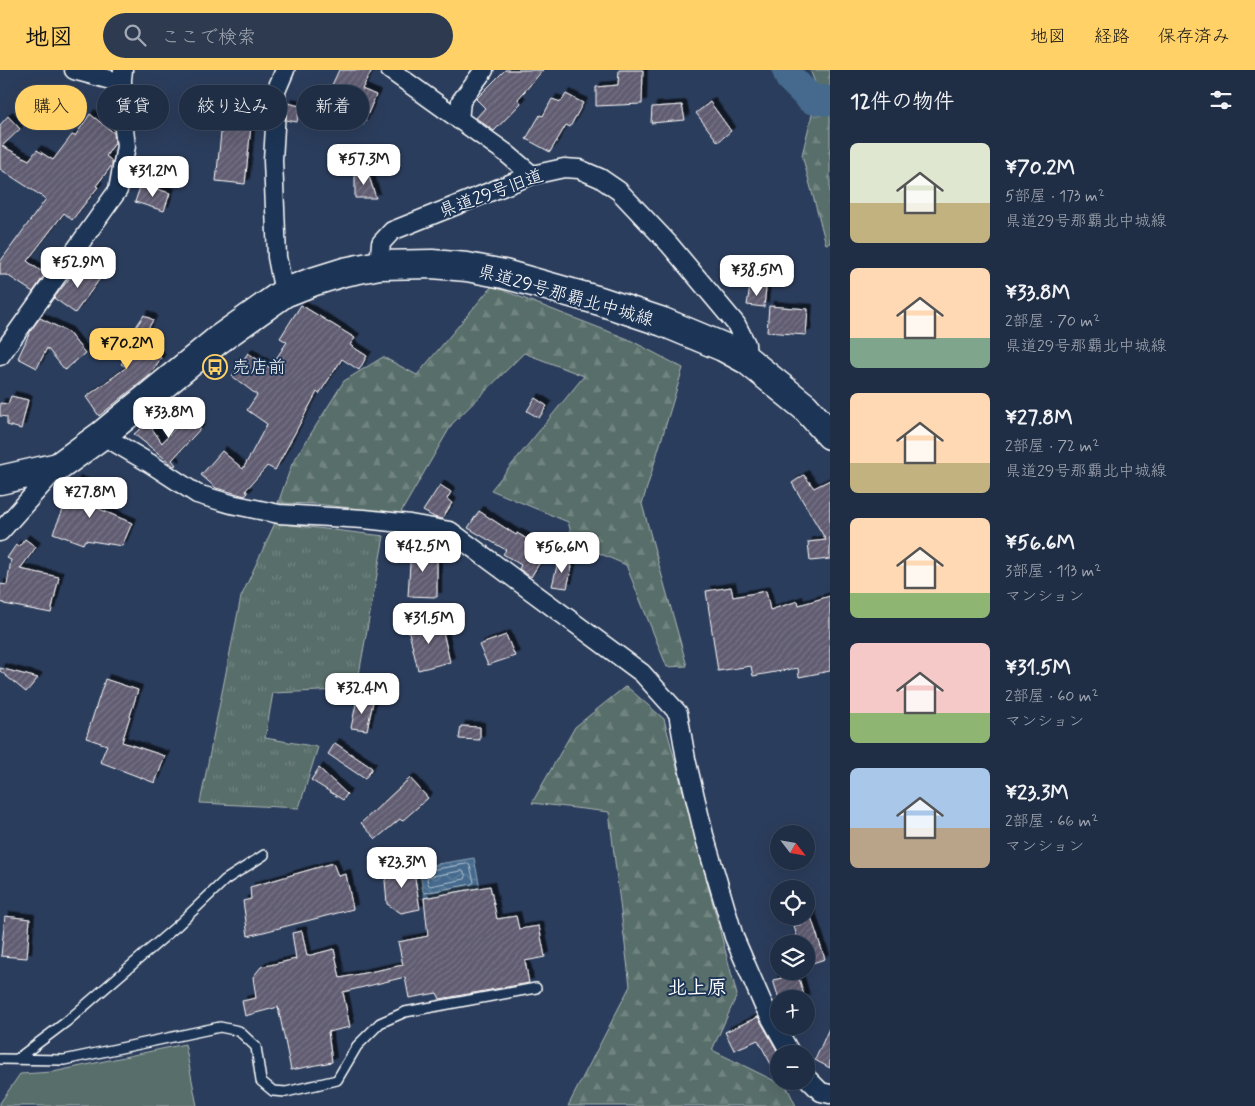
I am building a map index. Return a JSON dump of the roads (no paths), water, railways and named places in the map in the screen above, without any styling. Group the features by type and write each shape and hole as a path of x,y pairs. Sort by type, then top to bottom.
{"main road":[{"name":"県道29号那覇北中城線","path":"0,480 58,467 102,435 218,340 284,293 344,272 379,265 432,264 467,267 504,274 600,301 663,322 723,347 748,360 805,407 830,435"}],"street":[{"path":"0,356 118,190 126,146 120,97 122,76 74,70"},
{"path":"284,293 277,257 272,160 276,91 285,70"},
{"path":"390,70 506,153 532,174"},
{"path":"459,120 461,101 484,70"},
{"name":"県道29号旧道","path":"379,265 381,243 392,231 532,174 564,168 579,169 600,178 619,191 669,244 736,324 746,344 748,360"},
{"path":"102,435 196,494 231,504 279,514 373,520 450,531 642,673 678,713 686,759 704,835 734,937 763,1004 786,1045"},
{"path":"0,532 58,467"},
{"path":"815,1086 821,1092 830,1094"}],"lane":[{"path":"17,1059 66,1022 163,938 226,880 264,855"},
{"path":"0,1059 64,1060 220,1028 239,1031 256,1047 261,1081 273,1091 286,1092 337,1080 357,1046 380,1023 405,1012 536,988"}],"water":[{"path":"474,858 480,888 419,899 414,868"}],"waterway":[{"path":"787,70 790,78 811,99 830,101"}],"place":[{"name":"売店前","path":"215,367"}],"district":[{"name":"北上原","path":"697,987"}]}
